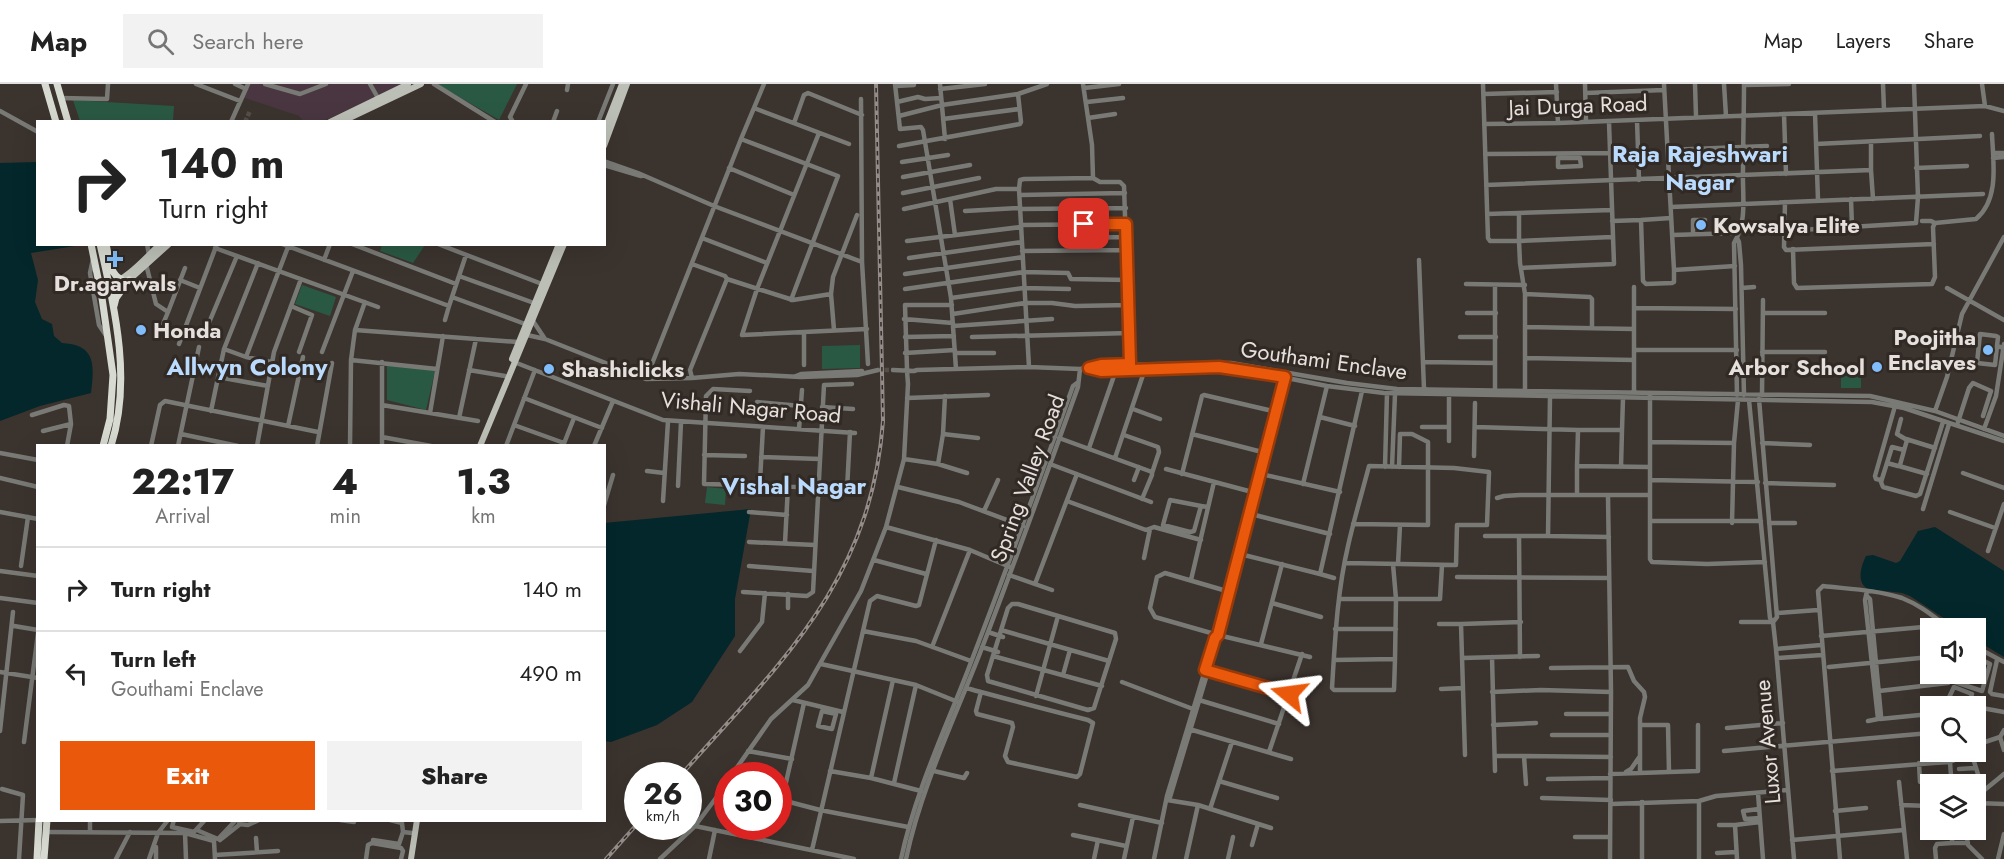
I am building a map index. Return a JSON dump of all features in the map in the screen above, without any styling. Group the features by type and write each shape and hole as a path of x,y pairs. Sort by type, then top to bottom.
{"highway":[{"path":"45,84 55,120"},
{"path":"57,84 67,120"},
{"path":"91,246 105,288"},
{"path":"100,246 113,390 110,419 104,444"},
{"path":"106,246 113,272 116,277 125,279 116,298 113,315"},
{"path":"106,296 113,315 121,366 121,400 111,444"},
{"path":"37,859 38,822"},
{"path":"44,859 47,822"}],"main road":[{"path":"334,120 408,84"},
{"path":"345,120 422,84"},
{"path":"606,140 625,84"},
{"path":"606,126 617,104"},
{"path":"125,279 158,246"},
{"path":"105,288 125,279 167,246"},
{"path":"480,444 505,376 533,321 558,246"},
{"path":"480,444 513,362 525,324 563,246"},
{"path":"409,859 412,833 416,822"},
{"path":"409,859 416,822"}],"street":[{"path":"61,98 104,99 108,97 108,84"},
{"path":"196,84 240,101"},
{"path":"232,120 247,86 234,84"},
{"path":"265,84 300,94 326,84"},
{"path":"370,84 378,98"},
{"path":"434,84 492,120"},
{"path":"512,120 510,117 526,84"},
{"path":"599,120 613,84"},
{"path":"646,379 764,84"},
{"path":"945,139 940,86 984,84"},
{"path":"899,116 942,105 1018,94 1047,84"},
{"path":"1093,178 1084,86 1119,84"},
{"path":"1483,84 1486,214 1490,241 1612,237"},
{"path":"1556,84 1557,123"},
{"path":"1585,84 1586,122"},
{"path":"1641,220 1644,283 1674,282 1664,84"},
{"path":"1695,84 1696,116"},
{"path":"1724,84 1726,116"},
{"path":"1732,523 1734,443 1738,398 1734,243 1738,236 1744,202 1744,85 1789,84"},
{"path":"1883,84 1884,110"},
{"path":"1785,231 1915,224 1918,220 1918,197 1914,84"},
{"path":"1982,84 1985,106"},
{"path":"914,85 896,85 900,129 921,127 925,142 947,268 953,314 956,369"},
{"path":"1586,93 1664,90"},
{"path":"1484,94 1557,92"},
{"path":"794,123 804,95 808,93 862,115"},
{"path":"899,146 1020,124 1018,94"},
{"path":"897,102 918,97 941,98"},
{"path":"1087,102 1123,98"},
{"path":"861,99 862,262 868,364"},
{"name":"Jai Durga Road","path":"1484,124 1609,122 1696,116 1985,106 2004,111"},
{"path":"754,108 849,144"},
{"path":"943,119 1020,109"},
{"path":"0,111 36,131"},
{"path":"554,120 557,111"},
{"path":"1815,113 1818,200"},
{"path":"1088,118 1115,114"},
{"path":"1784,114 1786,174"},
{"path":"1637,120 1639,180"},
{"path":"1521,268 1614,264 1609,122"},
{"path":"819,133 757,289 742,335 867,329"},
{"path":"1922,221 1935,223 1979,217 1993,187 1992,134"},
{"path":"1816,144 1980,136"},
{"path":"741,139 838,176 791,300"},
{"path":"1870,142 1873,198"},
{"path":"1668,150 1767,146"},
{"path":"1485,154 1569,156 1610,153"},
{"path":"902,162 948,155"},
{"path":"1562,156 1557,158 1558,167 1581,166 1581,158 1576,155"},
{"path":"1993,155 2004,155"},
{"path":"606,164 862,262"},
{"path":"903,177 970,165"},
{"path":"1916,168 1967,166"},
{"path":"729,168 794,195"},
{"path":"1486,185 1871,170"},
{"path":"903,193 979,178"},
{"path":"1029,367 1019,192 1022,179 1093,178 1100,182 1120,183 1124,186 1128,250 1130,364"},
{"path":"904,209 996,189 1019,192 1125,193"},
{"path":"1671,207 1744,202 1983,194"},
{"path":"950,199 955,235"},
{"path":"1851,199 1852,227"},
{"path":"1785,202 1784,248 1934,244"},
{"path":"965,211 1126,208"},
{"path":"1486,214 1612,210"},
{"path":"1519,213 1521,268 1525,285 1524,391"},
{"path":"834,330 831,294 833,277 856,215"},
{"path":"1612,221 1671,218"},
{"path":"1695,233 1694,220 1705,220"},
{"path":"1792,249 1794,283 1797,288 1930,284 1934,282 1935,277 1933,227 1935,223"},
{"path":"907,241 1021,226 1126,224"},
{"path":"1672,235 1705,231 1738,236"},
{"path":"1738,236 1742,288 1744,395"},
{"path":"1078,238 1126,237"},
{"path":"1935,411 1947,376 1962,315 2004,237"},
{"path":"702,238 767,263"},
{"path":"909,258 1022,242"},
{"path":"147,246 149,255"},
{"path":"179,344 216,246 237,256 378,308"},
{"path":"324,260 329,246"},
{"path":"358,246 456,284"},
{"path":"374,252 376,246"},
{"path":"443,246 542,285"},
{"path":"246,357 288,247 448,306"},
{"path":"905,274 1023,254 1128,250"},
{"path":"93,255 90,273 99,325 108,339"},
{"path":"445,320 466,255"},
{"path":"203,337 237,256"},
{"path":"1419,260 1424,389"},
{"path":"211,411 224,349 258,263"},
{"path":"146,264 156,304 168,312"},
{"path":"692,264 725,276 727,279 791,300 831,294"},
{"path":"1674,270 1735,266"},
{"path":"158,336 185,268"},
{"path":"322,352 353,271"},
{"path":"905,289 1024,272 1068,273 1071,279 1129,280"},
{"path":"459,276 534,303"},
{"path":"257,444 272,362 301,279"},
{"path":"692,378 690,370 727,279"},
{"path":"180,280 200,288"},
{"path":"1466,284 1525,285"},
{"path":"1495,391 1496,285"},
{"path":"1634,287 1634,392"},
{"path":"1736,289 1754,287"},
{"path":"951,298 1024,288 1069,289"},
{"path":"1947,288 2004,320"},
{"path":"1525,294 1590,297 1592,300 1592,328"},
{"path":"452,297 525,324"},
{"name":"Luxor Avenue","path":"1763,300 1760,397 1777,617 1773,622"},
{"path":"350,444 351,360 355,330 365,302"},
{"path":"953,314 1025,303 1075,306 1129,305"},
{"path":"741,762 771,719 808,686 861,591 886,527 904,459 907,398 905,305 952,305"},
{"path":"288,426 301,354 312,315 291,306"},
{"path":"1634,308 1736,309"},
{"path":"1467,313 1496,313"},
{"path":"1763,313 1826,313"},
{"path":"904,319 953,325 1052,319"},
{"path":"533,321 545,339"},
{"path":"1526,327 1634,329"},
{"path":"355,330 518,342"},
{"path":"804,332 804,365"},
{"path":"972,337 1130,333"},
{"path":"1984,429 1996,396 2002,346 1998,337 1980,334 1977,363 1995,365 2002,346"},
{"path":"527,335 545,339 646,379 739,374 857,375 878,370"},
{"path":"430,413 443,336"},
{"path":"904,338 954,336"},
{"path":"1460,337 1496,337"},
{"path":"459,418 476,339"},
{"path":"178,444 199,347"},
{"path":"224,349 246,357 272,362"},
{"path":"1634,350 1737,350"},
{"path":"1762,352 1825,352"},
{"path":"905,353 994,353"},
{"path":"1525,358 1634,360"},
{"path":"351,360 437,369"},
{"path":"382,362 382,444"},
{"name":"Vishali Nagar Road","path":"513,362 668,421 852,433 847,490 818,488"},
{"path":"1423,362 1495,363"},
{"path":"317,444 332,363"},
{"name":"Gouthami Enclave","path":"1089,368 1101,365 1232,363 1327,386 1395,394 1623,398 1650,395 1749,400 1760,397 1870,396 1935,411 2004,436"},
{"name":"Gouthami Enclave","path":"1089,368 1101,371 1219,367 1375,387 1634,392 1650,395"},
{"path":"895,370 1089,368"},
{"path":"1077,383 1080,369"},
{"path":"1115,458 1145,369"},
{"path":"469,370 505,376"},
{"path":"507,444 535,370"},
{"path":"1089,448 1116,370"},
{"path":"1188,728 1199,699 1230,592 1286,375"},
{"path":"218,377 268,386"},
{"name":"Spring Valley Road","path":"901,859 921,791 988,632 990,619 1050,464 1078,387 1077,383"},
{"name":"Spring Valley Road","path":"906,859 910,828 934,771 971,662 1009,575 1023,526 1073,386 1077,383"},
{"path":"1959,434 1970,386 1973,383 1991,391 1983,416"},
{"path":"743,592 811,594 813,592 824,385 852,384"},
{"path":"1303,484 1327,386"},
{"path":"744,485 704,484 706,396 713,389 750,391"},
{"path":"799,429 802,390"},
{"path":"1320,574 1362,391"},
{"path":"1385,467 1387,393"},
{"path":"1182,474 1204,394 1276,412"},
{"path":"1392,467 1395,394"},
{"path":"1449,394 1449,441"},
{"path":"907,398 987,395"},
{"path":"1650,395 1649,495 1650,559 1652,562 1707,564 1765,562"},
{"name":"Gouthami Enclave","path":"1738,398 1744,395 1872,402 1904,408 2004,441"},
{"path":"938,464 943,434 945,396"},
{"path":"1548,536 1550,397"},
{"path":"524,398 602,428"},
{"path":"1621,467 1623,398"},
{"name":"Luxor Avenue","path":"1749,400 1770,618 1773,622 1777,658 1794,859"},
{"path":"595,444 613,401"},
{"path":"152,444 162,402 318,432"},
{"path":"757,402 801,406"},
{"path":"1474,403 1474,456"},
{"path":"32,415 66,405 71,410 67,444"},
{"path":"382,405 478,421"},
{"path":"1881,480 1876,479 1875,476 1895,406"},
{"path":"822,407 853,409"},
{"path":"1904,408 1898,434 1906,439 1935,447"},
{"path":"1133,409 1160,418"},
{"path":"1320,417 1355,426"},
{"path":"514,425 564,444 574,418"},
{"path":"663,501 668,421"},
{"path":"678,486 681,422"},
{"path":"43,431 70,423"},
{"path":"1904,450 1892,447 1881,480 1883,486 1917,496 1920,494 1935,447 1946,423"},
{"path":"1923,508 1946,423"},
{"path":"763,427 761,484 818,488"},
{"path":"1422,427 1449,427"},
{"path":"1474,427 1622,430"},
{"path":"1577,495 1578,430"},
{"path":"181,434 228,444"},
{"path":"943,434 978,438"},
{"path":"1192,434 1266,453"},
{"path":"1353,524 1428,525 1428,442 1412,434 1400,434 1399,467"},
{"path":"1124,435 1158,447 1159,452 1142,499"},
{"path":"382,436 421,444"},
{"path":"1059,438 1152,473"},
{"path":"1899,466 1906,439"},
{"path":"1651,442 1734,443"},
{"path":"1762,443 1810,445"},
{"path":"0,453 36,460"},
{"path":"704,454 746,456"},
{"path":"761,457 820,459"},
{"path":"904,459 938,464 967,473"},
{"path":"1887,463 1927,474"},
{"path":"1050,464 1151,502"},
{"path":"1345,563 1395,564 1442,565 1456,565 1457,525 1487,525 1489,472 1370,466 1353,524 1345,563 1335,629 1332,688 1334,690 1394,690 1395,564 1400,525"},
{"path":"1577,466 1650,467"},
{"path":"1134,480 1139,467"},
{"path":"1166,469 1256,493"},
{"path":"647,471 664,473"},
{"path":"1963,473 2004,488"},
{"path":"1035,584 1077,474"},
{"path":"1261,474 1340,492"},
{"path":"606,499 614,475"},
{"path":"0,478 36,487"},
{"path":"984,511 998,480"},
{"path":"1650,480 1758,482"},
{"path":"1191,580 1214,482"},
{"path":"1766,483 1834,485"},
{"path":"785,543 788,486"},
{"path":"898,487 934,494 1023,526"},
{"path":"1497,498 1548,495 1649,495"},
{"path":"1608,496 1611,692 1610,859"},
{"path":"1201,506 1194,531 1163,525 1170,500 1208,507"},
{"path":"1067,501 1146,530 1154,527 1201,540"},
{"path":"1988,551 2004,504"},
{"path":"0,512 36,519"},
{"path":"749,512 787,515"},
{"path":"1950,512 1995,528"},
{"path":"1251,514 1330,534"},
{"path":"21,566 28,517"},
{"path":"1650,521 1732,523 1761,521"},
{"path":"1768,523 1795,523"},
{"path":"886,527 970,550 1010,567"},
{"path":"1144,558 1150,529"},
{"path":"1485,536 1608,537"},
{"path":"1519,536 1520,657"},
{"path":"861,591 873,597 919,605 936,540"},
{"path":"749,542 814,545"},
{"path":"932,647 970,550"},
{"path":"1240,554 1334,578"},
{"path":"874,560 926,574"},
{"path":"1261,644 1282,564"},
{"path":"1340,599 1440,599 1442,565"},
{"path":"749,566 813,571"},
{"path":"0,572 36,576"},
{"path":"1230,592 1165,573 1157,577 1150,608 1155,617 1310,657"},
{"path":"1009,575 1052,590"},
{"path":"1456,578 1608,578"},
{"path":"1840,859 1818,591 1823,586 1902,598 1936,618"},
{"path":"740,651 762,622 765,593"},
{"path":"788,608 789,594"},
{"path":"1867,594 1865,600 1879,719"},
{"path":"812,850 870,601 873,597"},
{"path":"0,598 36,603"},
{"path":"1272,603 1321,617"},
{"path":"1012,604 1058,616 1116,633 1095,707 1090,711 988,681 987,675 1008,608 1012,604"},
{"path":"1776,613 1818,610"},
{"path":"0,730 3,672 13,612"},
{"path":"1036,696 1058,616"},
{"path":"1439,624 1521,622"},
{"path":"1741,622 1773,622"},
{"path":"1461,624 1465,755"},
{"path":"14,626 36,631"},
{"path":"1821,636 1920,627"},
{"path":"1335,629 1396,629"},
{"path":"863,631 916,641 971,662"},
{"path":"988,632 1050,644 1109,661"},
{"path":"1776,649 1821,645"},
{"path":"982,647 1043,670 1102,686"},
{"path":"1063,675 1070,650"},
{"path":"1269,753 1302,654"},
{"path":"1986,654 2004,667"},
{"path":"1813,655 1814,663"},
{"path":"1777,658 1822,655"},
{"path":"1462,658 1538,656"},
{"path":"1492,657 1495,771"},
{"path":"1829,667 1920,658"},
{"path":"1334,660 1395,659"},
{"path":"24,742 36,662"},
{"path":"1986,662 1989,664 1986,676"},
{"path":"1997,662 2004,662"},
{"path":"1997,662 1990,692 2004,696"},
{"path":"1873,663 1879,691 1879,719"},
{"path":"821,664 916,685 958,702"},
{"path":"1551,668 1628,667 1634,681 1644,692 1640,725 1640,773"},
{"path":"1206,670 1289,694"},
{"path":"1154,859 1167,800 1192,709 1206,670"},
{"path":"3,672 35,678"},
{"path":"871,778 893,680"},
{"path":"1122,682 1192,709"},
{"path":"1879,691 1939,684"},
{"path":"1961,684 1982,691 1984,684"},
{"path":"894,783 916,685"},
{"path":"1950,696 1954,687 1972,694 1971,696"},
{"path":"966,688 981,692 1094,723 1080,774 1077,777 1008,762 1005,756 1013,727 1012,723 978,714 976,711 981,692"},
{"path":"1441,690 1463,688"},
{"path":"1492,692 1541,690 1611,692"},
{"path":"1199,699 1279,724"},
{"path":"793,700 836,714 843,714"},
{"path":"791,762 804,703"},
{"path":"1986,709 2004,712"},
{"path":"836,714 832,729 819,727 821,711 843,714"},
{"path":"1566,714 1611,714"},
{"path":"1868,721 1920,715"},
{"path":"1493,725 1536,723"},
{"path":"1727,728 1783,723"},
{"path":"1640,725 1668,725 1669,772"},
{"path":"1548,779 1610,776 1623,773 1698,771 1698,725"},
{"path":"1188,728 1291,759"},
{"path":"1986,742 2000,737 2004,730"},
{"path":"1724,751 1920,734"},
{"path":"1552,735 1611,735"},
{"path":"2000,737 2004,750"},
{"path":"1210,809 1233,742"},
{"path":"748,751 792,759"},
{"path":"1623,773 1631,769 1640,755"},
{"path":"1495,756 1611,757"},
{"path":"1524,756 1526,784"},
{"path":"1832,771 1935,762"},
{"path":"1919,763 1919,781 1922,782 1950,778 1950,762"},
{"path":"1974,762 1977,774"},
{"path":"1959,770 1975,768"},
{"path":"830,771 894,783 921,791"},
{"path":"934,771 964,778 967,773"},
{"path":"1986,788 2004,774"},
{"path":"1219,781 1277,798"},
{"path":"1899,782 1907,859"},
{"path":"2,789 23,795 19,859"},
{"path":"1542,798 1611,802 1699,801 1716,796 1788,790"},
{"path":"1758,793 1763,859"},
{"path":"1167,800 1198,805 1271,828"},
{"path":"1699,801 1699,859"},
{"path":"1642,802 1642,859"},
{"path":"702,817 714,803"},
{"path":"792,803 910,828"},
{"path":"1986,803 2004,804"},
{"path":"1080,805 1162,823"},
{"path":"1186,859 1198,805"},
{"path":"1901,805 1920,806"},
{"path":"1835,811 1866,808"},
{"path":"1758,809 1743,811 1744,819 1759,819"},
{"path":"1124,859 1133,816"},
{"path":"1719,825 1735,825 1759,819"},
{"path":"0,821 36,820"},
{"path":"90,822 90,831"},
{"path":"173,822 172,827 194,832 205,822"},
{"path":"197,834 206,822"},
{"path":"46,832 185,833 218,839 238,822"},
{"path":"238,822 248,825 255,822"},
{"path":"215,843 224,838 238,822"},
{"path":"373,840 399,844 403,832 402,823 398,822"},
{"path":"149,859 162,824"},
{"path":"1252,845 1258,824"},
{"path":"1735,825 1737,859"},
{"path":"1792,840 1904,830"},
{"path":"116,859 130,832"},
{"path":"403,832 412,833"},
{"path":"185,833 186,859"},
{"path":"197,834 215,843"},
{"path":"1998,859 2004,834"},
{"path":"709,859 714,835"},
{"path":"1073,836 1126,846"},
{"path":"1228,859 1233,837"},
{"path":"1575,837 1610,837"},
{"path":"256,838 257,852"},
{"path":"662,858 681,840"},
{"path":"764,840 854,859"},
{"path":"1094,859 1098,840"},
{"path":"1968,840 1982,859"},
{"path":"215,843 215,857 278,851"},
{"path":"366,859 369,845 372,843 401,848 403,851 401,859"},
{"path":"1936,859 1935,848 1938,844 1968,843"},
{"path":"155,844 156,859"},
{"path":"1717,853 1736,852"}],"shaded area":[{"path":"248,84 261,84 268,87 271,84 402,84 326,120 302,120 299,116 242,97"}],"green space":[{"path":"437,84 517,84 499,120"},
{"path":"73,100 174,106 173,120 80,120"},
{"path":"382,246 424,246 413,263 380,251"},
{"path":"302,285 336,297 330,316 295,304"},
{"path":"860,345 860,368 822,369 822,346"},
{"path":"387,363 435,371 426,410 387,400"},
{"path":"1841,369 1861,369 1861,388 1841,388"},
{"path":"707,487 726,489 725,505 705,503"}],"water":[{"path":"36,162 36,246 75,246 31,253 38,280 35,302 42,319 52,324 54,336 62,343 82,348 87,353 91,359 93,374 91,393 40,406 0,421 0,163"},
{"path":"751,509 735,599 735,636 692,702 657,725 611,742 606,741 606,523"},
{"path":"1935,527 2004,571 2004,657 1986,646 1986,618 1944,618 1910,596 1868,589 1864,586 1861,569 1866,556 1873,555 1896,563 1900,561 1918,531"}],"tunnel":[{"path":"246,120 250,111"},
{"path":"1705,220 1705,229"},
{"path":"878,370 893,370"}],"railway":[{"path":"693,762 752,696 814,616 840,574 860,529 875,478 883,421 876,84"},
{"path":"606,859 624,839"}],"place":[{"name":"Kowsalya Elite","path":"1701,225"},
{"name":"Dr.agarwals","path":"115,259"},
{"name":"Honda","path":"141,330"},
{"name":"Poojitha Enclaves","path":"1988,350"},
{"name":"Arbor School","path":"1877,367"},
{"name":"Shashiclicks","path":"549,369"}],"district":[{"name":"Raja Rajeshwari Nagar","path":"1700,167"},
{"name":"Allwyn Colony","path":"247,366"},
{"name":"Vishal Nagar","path":"794,485"}],"route":[{"path":"1084,224 1126,224 1128,250 1130,364 1101,365 1089,368 1101,371 1219,367 1285,377 1230,592 1205,670 1289,694"}]}
